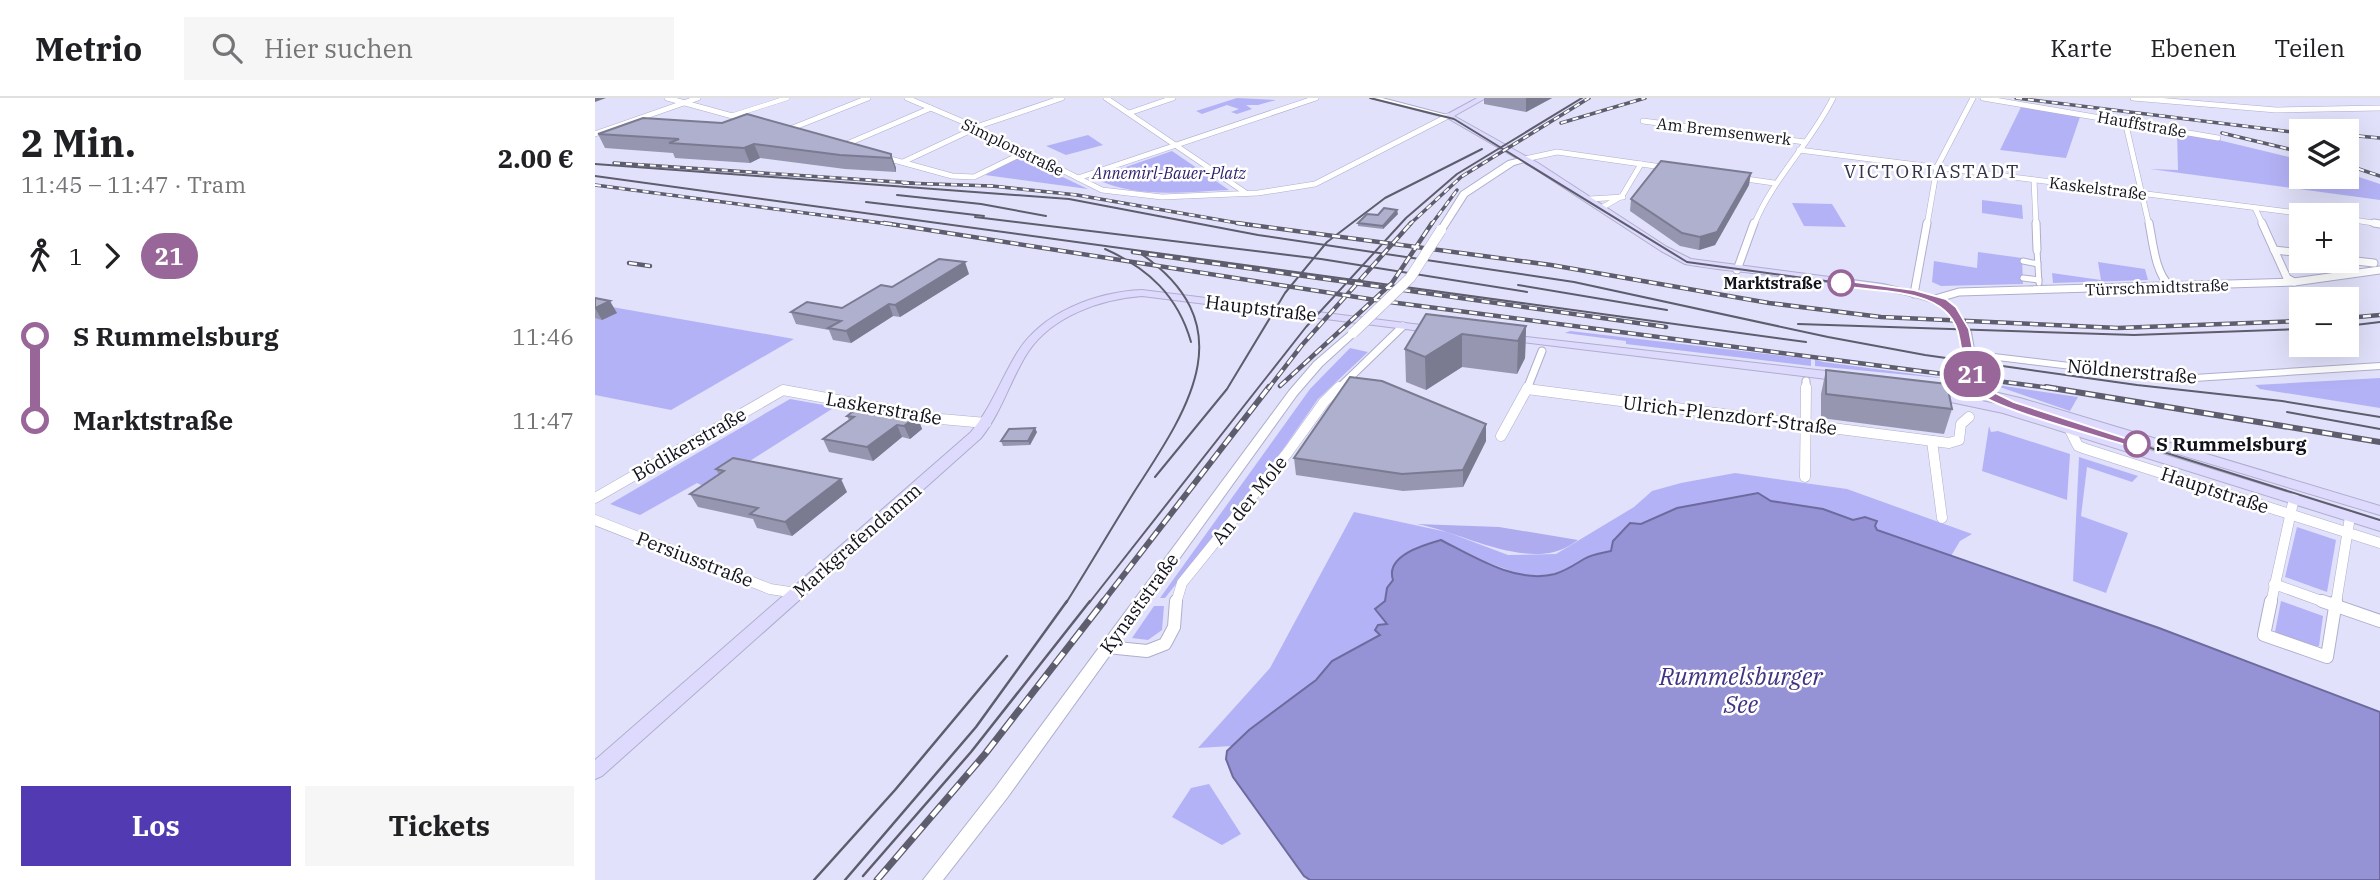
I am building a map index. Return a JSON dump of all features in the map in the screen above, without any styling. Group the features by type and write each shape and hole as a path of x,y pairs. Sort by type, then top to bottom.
{"main road":[{"path":"1448,116 1482,98"},
{"path":"1448,116 1525,159 1680,258 1775,278 1915,290 1947,304 1965,332 1977,397"},
{"name":"Hauptstraße","path":"1101,300 1122,293 1142,293 1449,335"},
{"name":"Markgrafendamm","path":"595,771 976,435 986,423 1029,344 1067,313 1101,300"},
{"path":"1497,341 1850,382 1806,380 1544,347"},
{"name":"Hauptstraße","path":"1916,390 2016,401 2380,511"},
{"name":"Hauptstraße","path":"1977,397 2070,430 2380,526"}],"street":[{"path":"667,98 756,123"},
{"path":"595,134 698,98"},
{"path":"731,116 787,98"},
{"path":"798,135 783,130 868,98"},
{"path":"910,99 922,98"},
{"path":"902,162 975,128 1062,98"},
{"path":"1106,98 1246,193"},
{"path":"1129,113 1173,98"},
{"path":"1078,178 1316,98"},
{"path":"1374,98 1448,116"},
{"path":"1737,270 1759,209 1826,114 1833,98"},
{"name":"Hauffstraße","path":"1983,98 2218,138"},
{"path":"2133,98 2289,110 2380,108"},
{"name":"Simplonstraße","path":"910,99 1102,190 1156,197 1246,193 1319,183 1448,116"},
{"path":"1915,290 1937,167 1973,99"},
{"path":"841,146 931,108"},
{"name":"Am Bremsenwerk","path":"1643,121 1805,142"},
{"path":"2125,121 2164,281 2170,286"},
{"path":"830,143 856,150"},
{"name":"Kaskelstraße","path":"1799,150 2289,212"},
{"path":"876,155 952,176 974,177 1024,152"},
{"path":"1525,159 1545,153 1562,153 1676,169"},
{"name":"Kynaststraße","path":"932,880 1001,793 1293,393 1318,364 1410,278 1464,194 1511,163 1525,159"},
{"path":"1603,207 1624,197 1641,164"},
{"path":"1725,176 1775,183"},
{"path":"2023,278 2039,282 2034,180"},
{"path":"1590,199 1624,197"},
{"path":"2255,208 2287,278 2294,282"},
{"path":"2359,221 2380,224"},
{"path":"2274,250 2289,252"},
{"path":"2022,261 2038,264"},
{"path":"2359,263 2377,267"},
{"name":"Türrschmidtstraße","path":"1935,299 1959,292 2294,282 2377,267"},
{"name":"An der Mole","path":"1107,647 1144,652 1154,650 1168,641 1173,633 1174,603 1182,583 1288,452 1324,402 1399,329"},
{"path":"1501,436 1527,389 1544,347"},
{"name":"Nöldnerstraße","path":"1969,354 2179,379 2380,366"},
{"path":"1805,477 1806,380"},
{"name":"Ulrich-Plenzdorf-Straße","path":"1527,389 1932,441"},
{"name":"Laskerstraße","path":"783,390 967,423 986,423"},
{"name":"Bödikerstraße","path":"595,498 783,390"},
{"path":"1942,518 1932,441 1949,443 1959,440 1961,424 1969,417"},
{"name":"Hauptstraße","path":"2070,430 2078,446 2380,543"},
{"name":"Hauptstraße","path":"2294,498 2264,635 2327,657 2350,517"},
{"name":"Persiusstraße","path":"595,520 770,589 796,593"},
{"path":"2274,584 2380,621"}],"green space":[{"path":"1237,98 1276,100 1246,105 1252,109 1237,114 1231,112 1239,109 1227,105 1202,114 1196,111"},
{"path":"2022,105 2081,114 2066,158 2000,150"},
{"path":"2177,130 2289,157 2289,188 2150,169 2178,170"},
{"path":"1088,135 1103,145 1066,155 1046,146"},
{"name":"Annemirl-Bauer-Platz","path":"1172,151 1229,190 1143,192 1110,185 1094,178"},
{"path":"1020,157 1088,189 985,175"},
{"path":"2359,177 2380,184 2380,200 2298,189 2359,189"},
{"path":"1982,200 2022,205 2023,219 1982,213"},
{"path":"1792,203 1832,204 1846,227 1804,226"},
{"path":"1978,252 2022,258 2023,284 1941,286 1932,282 1934,261 1977,268"},
{"path":"2098,262 2145,269 2148,280 2053,283 2052,273 2101,280"},
{"path":"595,304 794,339 671,410 595,395"},
{"path":"1570,331 1811,359 1811,366 1626,344 1626,341 1565,333"},
{"path":"1350,348 1368,352 1318,399 1281,452 1165,598 1160,598 1310,389"},
{"path":"1815,359 1823,362 1951,379 1815,366"},
{"path":"2380,378 2380,408 2260,389 2255,385"},
{"path":"1991,384 2078,397 2070,411"},
{"path":"790,399 835,407 707,488 697,483 640,515 610,504"},
{"path":"1989,426 1991,432 1998,431 2070,454 2067,500 1982,471"},
{"path":"2079,457 2138,476 2132,482 2087,467 2081,516 2128,533 2106,593 2073,581"},
{"path":"1735,473 1847,489 1972,534 1960,541 1951,556 1877,530 1874,526 1877,521 1865,517 1853,520 1823,509 1771,501 1758,493 1677,508 1641,524 1630,523 1613,541 1611,551 1586,557 1574,567 1553,574 1530,578 1470,556 1441,540 1387,588 1387,625 1380,634 1332,661 1309,686 1249,730 1232,746 1198,748 1270,668 1354,512 1447,532 1508,555 1556,554 1634,507 1652,491"},
{"path":"2297,527 2336,540 2327,592 2285,577"},
{"path":"2281,601 2323,616 2319,646 2296,643 2275,632"},
{"path":"1154,606 1164,606 1162,630 1148,640 1132,638"},
{"path":"1209,784 1241,834 1222,845 1172,817 1191,788"}],"shaded area":[{"path":"1417,524 1499,527 1578,540 1554,552 1521,553"}],"water":[{"name":"Rummelsburger See","path":"1758,493 1771,501 1823,509 1853,520 1865,517 1877,521 1877,530 2159,628 2380,712 2380,880 1310,880 1304,876 1233,777 1226,759 1227,751 1249,730 1316,680 1332,661 1380,635 1375,630 1378,625 1387,624 1375,609 1385,601 1387,588 1393,580 1395,564 1407,553 1441,540 1511,572 1541,576 1555,574 1590,556 1611,551 1613,541 1630,523 1641,524 1677,508"}],"building":[{"path":"747,114 891,154 891,158 840,155 754,144 744,148 669,143 679,139 598,134 643,118 722,123"},
{"path":"1661,161 1751,173 1717,232 1700,237 1682,233 1631,199"},
{"path":"1384,208 1397,210 1383,226 1358,223 1367,214 1378,215"},
{"path":"939,259 965,262 846,331 828,328 841,321 791,312 807,302 842,308 881,285 892,287"},
{"path":"595,298 610,301 595,308"},
{"path":"1426,314 1526,326 1518,341 1462,334 1425,357 1405,349"},
{"path":"1826,370 1947,384 1952,409 1826,394"},
{"path":"1350,377 1382,381 1486,424 1463,470 1402,474 1294,458"},
{"path":"860,406 917,416 904,426 897,425 867,447 823,439 854,417 847,416"},
{"path":"1035,428 1028,441 1001,441 1009,429"},
{"path":"733,458 841,479 785,522 750,514 758,508 690,494 724,471 716,469"}],"tram line":[{"path":"1370,98 1454,119 1501,148"},
{"path":"1501,148 1582,98"},
{"path":"1375,252 1406,218 1457,174 1501,148"},
{"path":"1501,148 1687,262 1914,293 1950,308 1963,329"},
{"path":"1325,245 1385,198 1482,149"},
{"path":"595,164 1069,199 1325,245"},
{"path":"595,176 1302,273"},
{"path":"897,195 981,204 1046,216"},
{"path":"866,202 984,216"},
{"path":"975,217 1314,258"},
{"path":"1314,258 1325,245"},
{"path":"1325,245 1375,252"},
{"path":"1105,249 1135,265 1159,285 1178,311 1191,342"},
{"path":"1066,603 1175,426 1189,396 1198,366 1199,336 1190,307 1170,278 1137,251"},
{"path":"1362,266 1375,252"},
{"path":"1375,252 1574,282 1828,337 1971,362"},
{"path":"1302,273 1314,258"},
{"path":"1314,258 1362,266"},
{"path":"1350,279 1362,266"},
{"path":"1362,266 1527,292"},
{"path":"1155,477 1227,389 1285,293 1302,273"},
{"path":"1302,273 1350,279"},
{"path":"1089,603 1306,327 1350,279"},
{"path":"1350,279 1806,342"},
{"name":"21","path":"1841,283 1914,293 1942,302 1949,306 1963,329 1972,376 1983,392 2010,405 2137,444"},
{"path":"1518,285 1667,310"},
{"path":"2359,325 2380,322"},
{"path":"1798,324 1963,329"},
{"path":"1963,329 2134,335 2289,329"},
{"path":"1963,329 1971,362"},
{"path":"1971,362 2137,385 2282,401 2380,417"},
{"path":"1971,362 1976,377 1998,400 2380,520"},
{"path":"2287,412 2380,429"},
{"path":"845,880 976,727 1067,601"},
{"path":"863,876 971,752 1090,601"},
{"path":"814,880 895,790 1007,656"}],"railway":[{"path":"1410,224 1461,177 1589,98"},
{"path":"1561,123 1645,98"},
{"path":"2016,98 2289,132"},
{"path":"2222,133 2289,149"},
{"path":"2359,136 2380,138"},
{"path":"614,163 913,183"},
{"path":"2359,169 2380,176"},
{"path":"903,183 992,186 1077,195 1239,223"},
{"path":"595,185 896,225"},
{"path":"1431,225 1457,190"},
{"path":"884,223 1346,295"},
{"path":"1239,223 1392,244"},
{"path":"1239,223 1249,225"},
{"path":"1416,247 1432,223"},
{"path":"1392,244 1410,224"},
{"path":"1357,284 1392,244"},
{"path":"1392,244 1416,247"},
{"path":"1387,288 1416,247"},
{"path":"1416,247 1551,265 1769,303 1881,317 2118,328 2289,321"},
{"path":"1133,252 1357,284"},
{"path":"629,263 650,266"},
{"path":"1346,295 1357,284"},
{"path":"1357,284 1387,288"},
{"path":"1374,300 1387,288"},
{"path":"1387,288 1666,327"},
{"path":"1268,389 1302,345 1346,295"},
{"path":"1346,295 1374,300"},
{"path":"1280,386 1374,300"},
{"path":"1374,300 2058,389"},
{"path":"2359,317 2380,315"},
{"path":"1102,603 1269,387"},
{"path":"2046,387 2380,442"},
{"path":"877,880 985,754 1104,601"}],"place":[{"name":"Marktstraße","path":"1841,283"},
{"name":"S Rummelsburg","path":"2137,444"}],"district":[{"name":"VICTORIASTADT","path":"1932,171"}]}
